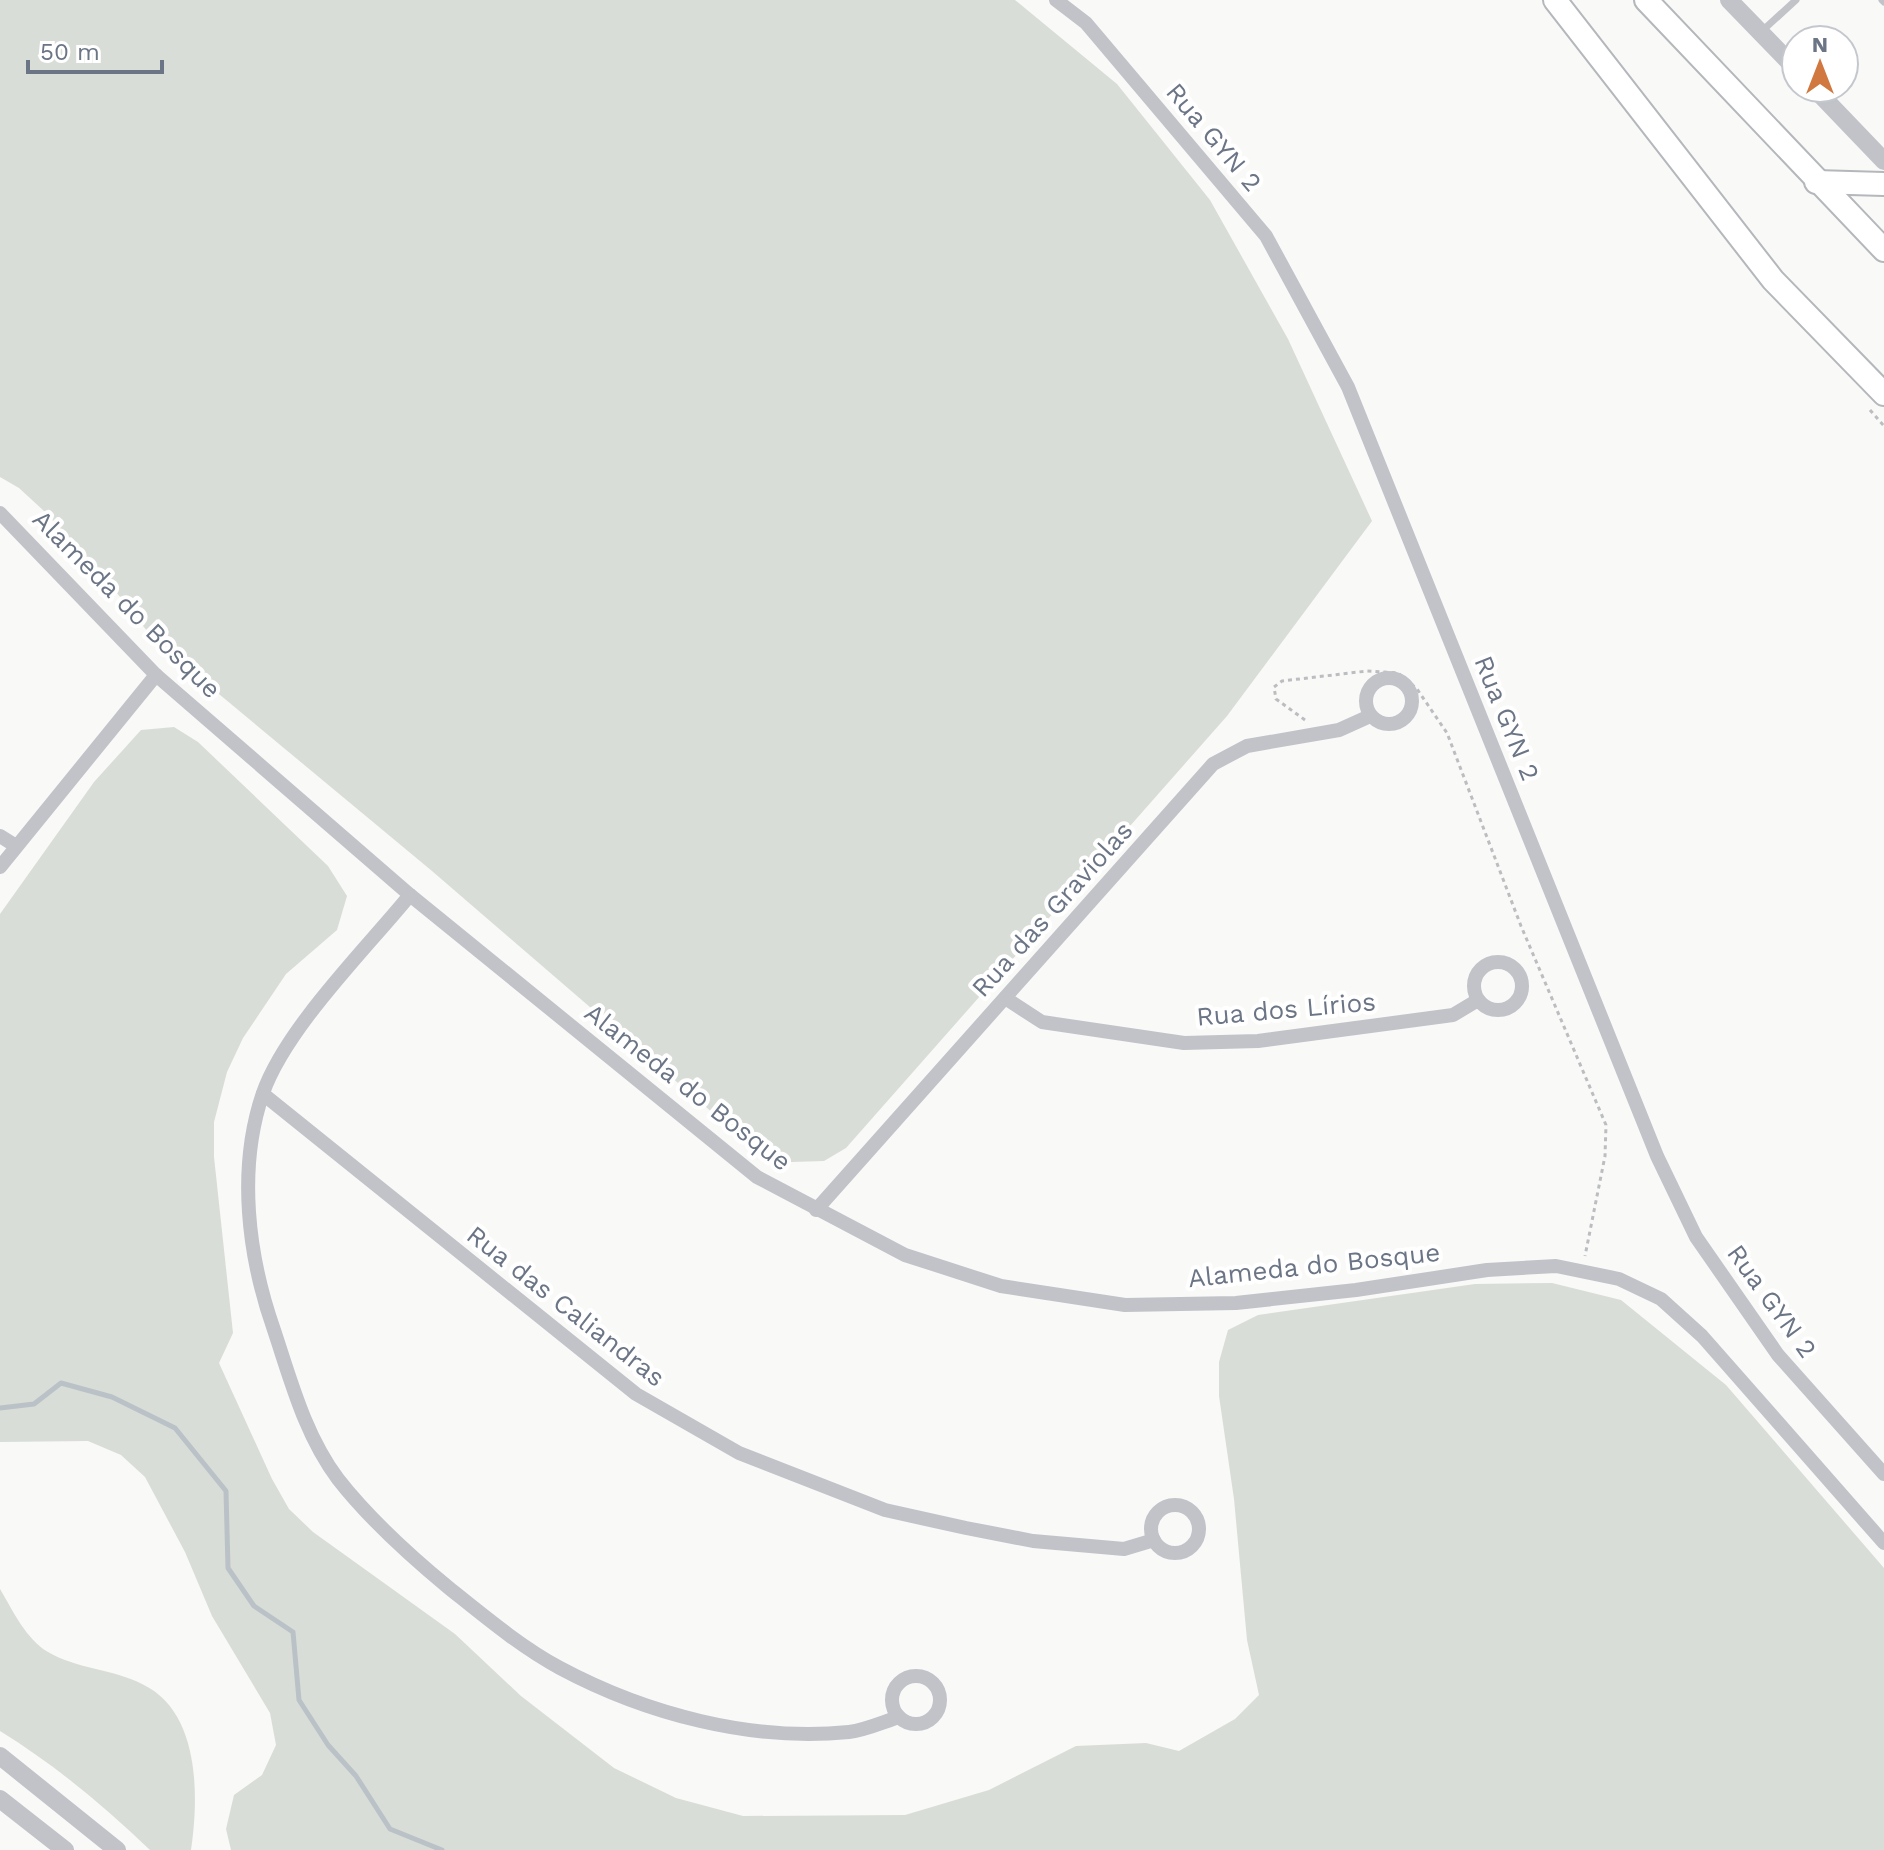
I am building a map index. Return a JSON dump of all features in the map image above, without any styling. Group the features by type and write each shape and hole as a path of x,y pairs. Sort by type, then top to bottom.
{"highway":[{"path":"1555,0 1773,280 1884,394"},
{"path":"1646,0 1884,250"},
{"path":"1662,0 1673,26"},
{"path":"1816,182 1884,184"}],"street":[{"name":"Rua GYN 2","path":"1056,0 1086,23 1266,236 1348,387 1657,1156 1696,1237 1778,1355 1884,1474"},
{"path":"1729,0 1780,53"},
{"path":"1829,104 1884,161"},
{"name":"Alameda do Bosque","path":"0,513 156,675 410,895 757,1177 816,1210 905,1255 1001,1286 1125,1305 1236,1303 1356,1290 1487,1270 1556,1266 1619,1279 1661,1299 1691,1327 1884,1543"},
{"path":"0,867 156,675"},
{"name":"Rua das Graviolas","path":"816,1210 1213,764 1247,746 1339,730 1370,716"},
{"path":"0,836 16,846"},
{"path":"410,895 284,1048 263,1094 250,1152 249,1217 262,1295 304,1420 337,1478 401,1549 480,1612 560,1668 657,1709 758,1733 852,1732 899,1717"},
{"name":"Rua dos Lírios","path":"1005,998 1042,1022 1184,1043 1258,1041 1453,1015 1478,1000"},
{"name":"Rua das Caliandras","path":"263,1094 636,1394 739,1453 885,1510 966,1528 1033,1541 1124,1549 1154,1540"},
{"path":"0,1756 117,1850"},
{"path":"0,1799 65,1850"}],"lane":[{"path":"1761,33 1796,0"}],"path":[{"path":"1324,733 1276,699 1274,687 1282,681 1367,671 1398,673 1417,689 1447,733 1521,926 1606,1125 1605,1156 1582,1272"}],"shaded area":[{"path":"0,0 1015,0 1117,84 1210,200 1288,339 1372,521 1227,716 846,1148 824,1161 791,1162 728,1126 432,871 155,641 105,578 44,511 19,488 0,477"},
{"path":"174,727 198,742 328,866 347,896 337,930 286,974 243,1038 227,1072 214,1122 214,1157 233,1333 219,1363 289,1509 313,1532 455,1634 521,1696 614,1768 676,1798 743,1816 905,1815 989,1790 1076,1746 1146,1743 1179,1751 1235,1719 1259,1695 1247,1640 1234,1499 1219,1396 1219,1362 1228,1330 1258,1315 1475,1284 1552,1283 1621,1300 1726,1385 1884,1568 1884,1850 231,1850 226,1829 234,1795 262,1775 276,1745 270,1713 212,1616 185,1552 145,1477 121,1455 88,1441 0,1442 0,914 94,782 141,730"},
{"path":"0,1589 33,1640 48,1652 142,1684 161,1697 175,1714 185,1734 194,1781 191,1850 150,1850 78,1786 0,1731"}],"waterway":[{"path":"0,1408 34,1404 61,1383 112,1397 175,1428 226,1491 228,1568 254,1606 293,1632 299,1700 328,1745 356,1776 390,1829 442,1850"}]}
